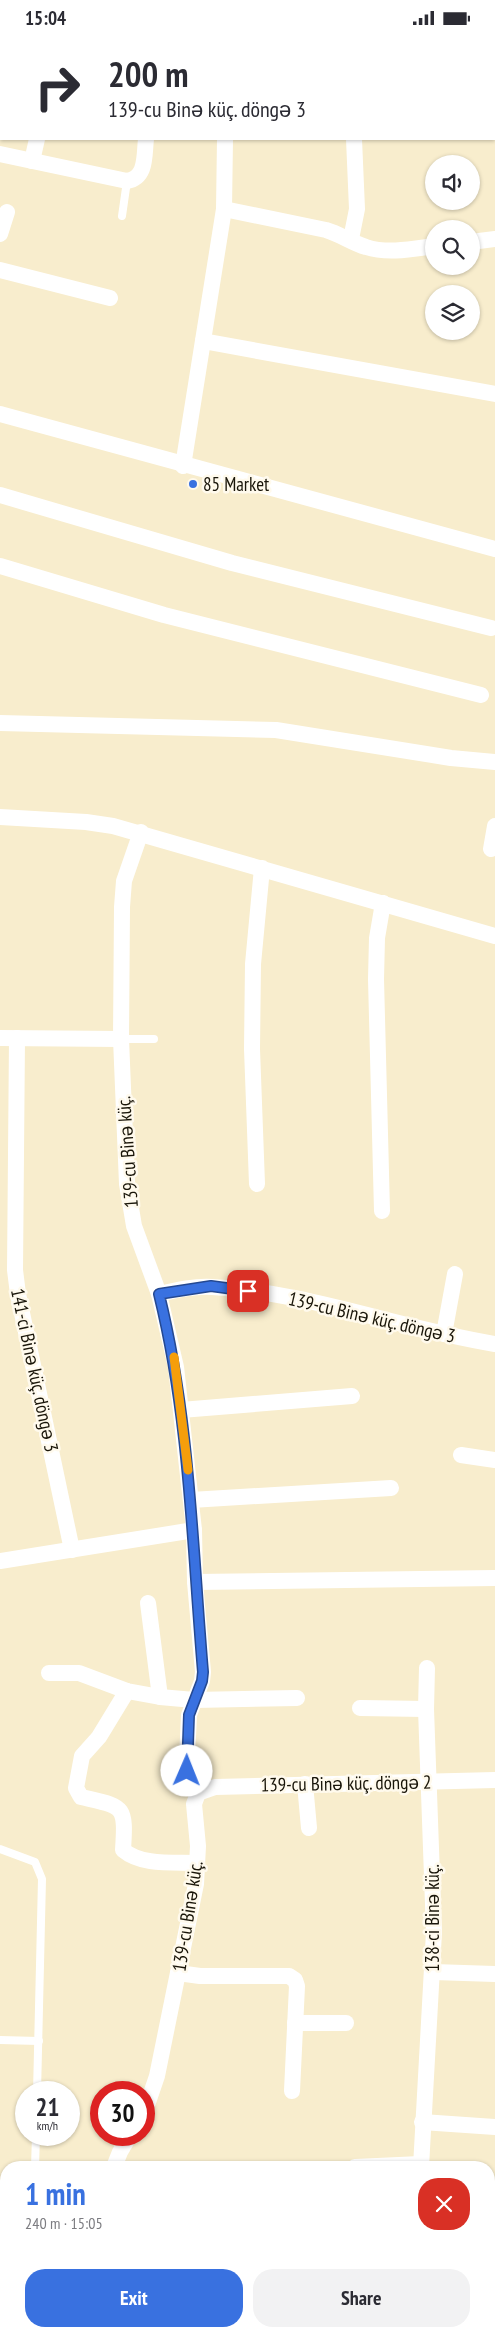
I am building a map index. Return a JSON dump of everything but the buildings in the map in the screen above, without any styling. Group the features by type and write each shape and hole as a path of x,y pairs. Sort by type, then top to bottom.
{"street":[{"path":"32,161 37,140"},
{"path":"0,154 127,181 136,179 141,174 146,140"},
{"path":"183,466 224,209 225,140"},
{"path":"351,239 358,209 354,140"},
{"path":"224,209 326,230 351,239 365,247 382,250 425,247"},
{"path":"0,234 7,212"},
{"path":"480,241 495,239"},
{"path":"0,270 110,298"},
{"path":"202,341 495,394"},
{"path":"0,414 183,466 495,549"},
{"path":"0,495 232,563 491,628"},
{"path":"0,566 164,615 481,695"},
{"path":"0,723 276,730 451,758 495,762"},
{"path":"0,817 86,822 141,832 495,936"},
{"path":"491,849 495,826"},
{"name":"139-cu Binə küç.","path":"141,832 124,881 122,907 120,1039 129,1204 134,1226 159,1294 171,1342 181,1410 194,1530 195,1583 203,1672 202,1681 189,1715 187,1771 198,1793 194,1804 197,1863 196,1884 155,2082"},
{"path":"257,1184 252,1040 253,964 262,868"},
{"path":"382,1211 376,979 377,938 383,903"},
{"path":"0,1038 120,1039"},
{"name":"141-ci Binə küç. döngə 3","path":"17,1038 14,1230 16,1278 72,1550"},
{"path":"444,1334 455,1274"},
{"name":"139-cu Binə küç. döngə 3","path":"159,1294 192,1287 231,1289 320,1304 396,1325 495,1344"},
{"path":"181,1410 352,1396"},
{"path":"461,1455 495,1460"},
{"path":"191,1500 391,1488"},
{"path":"0,1561 194,1530"},
{"path":"195,1583 495,1578"},
{"path":"148,1603 160,1697"},
{"name":"138-ci Binə küç.","path":"421,2161 434,1932 426,1709 427,1668"},
{"path":"49,1673 79,1673 127,1691 194,1701 297,1698"},
{"path":"127,1691 99,1737 82,1756 76,1788 81,1797 114,1805 121,1811 125,1821 123,1850 132,1857 151,1861 197,1863"},
{"path":"360,1708 426,1709"},
{"name":"139-cu Binə küç. döngə 2","path":"198,1793 215,1787 495,1780"},
{"path":"305,1784 308,1828"},
{"path":"433,1972 495,1974"},
{"path":"178,1973 200,1976 289,1976 295,1980 297,1986 292,2091"},
{"path":"295,2023 346,2023"},
{"path":"422,2122 495,2127"},
{"path":"116,2161 124,2146"}],"lane":[{"path":"122,216 127,181"},
{"path":"120,1039 154,1039"},
{"path":"0,1849 35,1862 42,1879 37,2081"},
{"path":"0,2040 39,2041"},
{"path":"35,2161 36,2146"}],"slow traffic":[{"path":"174,1357 188,1470"}],"place":[{"name":"85 Market","path":"193,484"}],"route":[{"path":"187,1771 189,1715 202,1681 203,1672 195,1583 194,1530 176,1367 159,1294 192,1287 211,1286 248,1291"}]}
